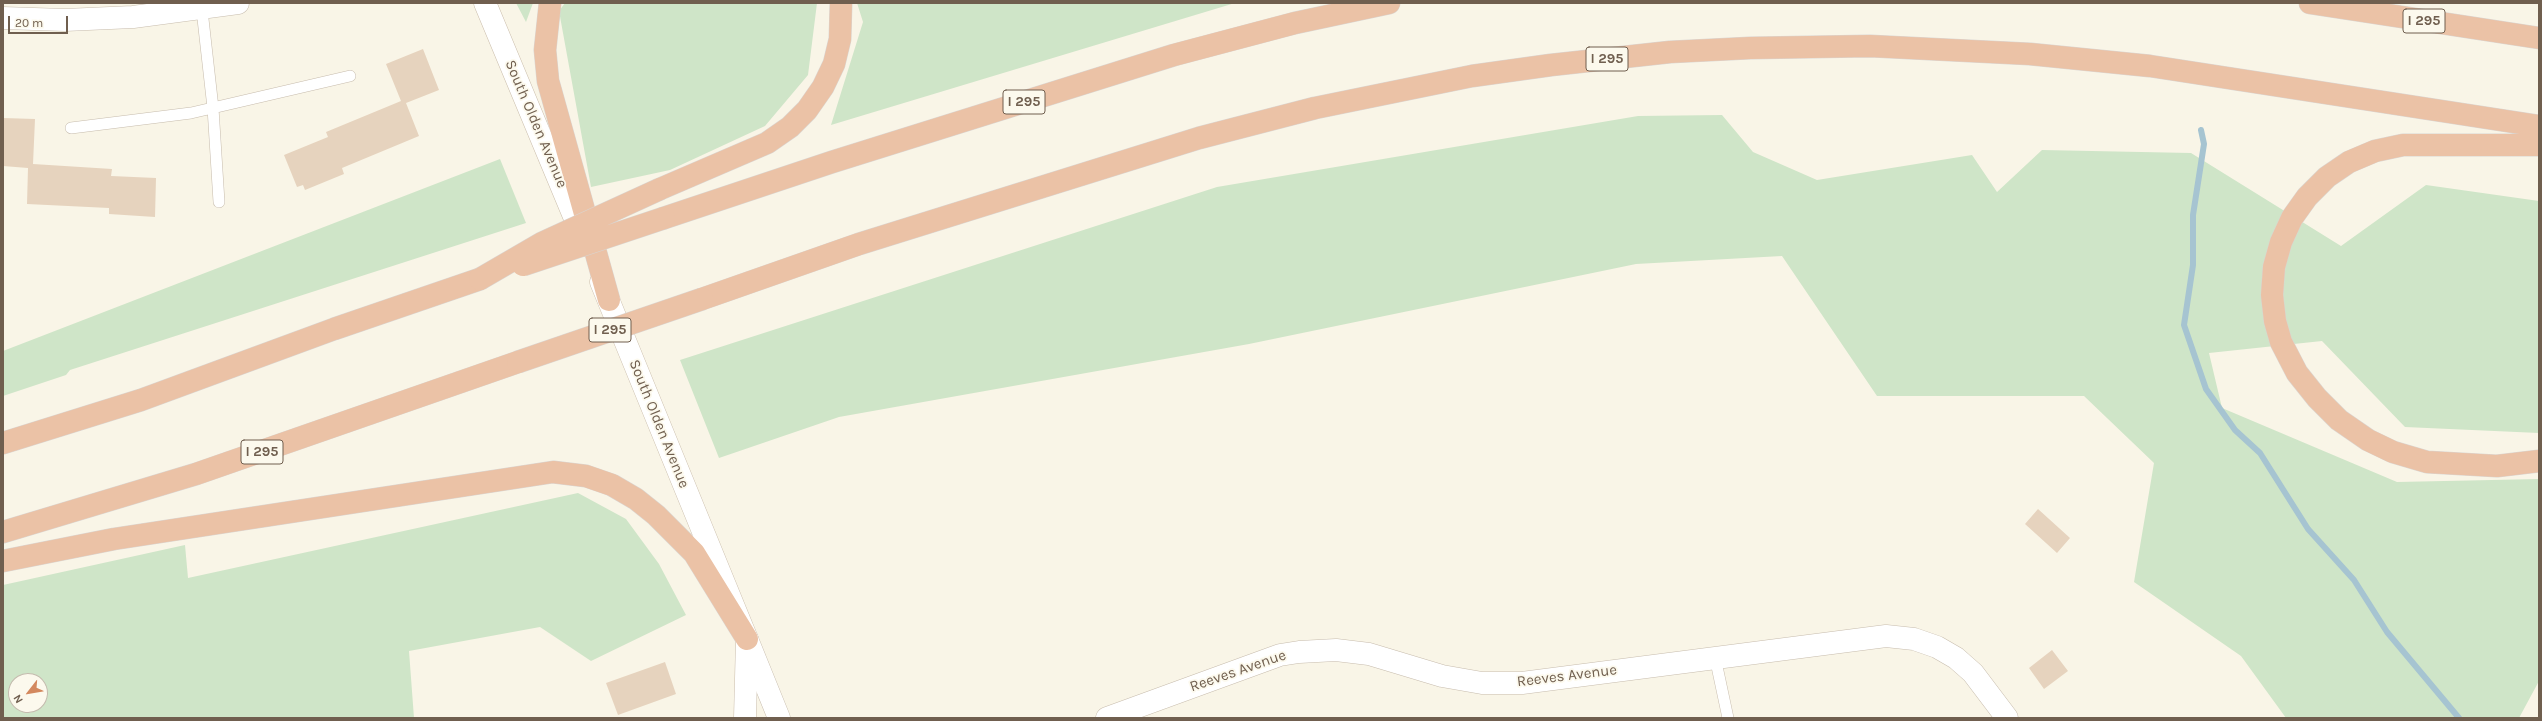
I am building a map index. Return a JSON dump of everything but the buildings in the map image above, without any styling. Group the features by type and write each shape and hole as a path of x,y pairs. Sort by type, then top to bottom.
{"highway":[{"path":"550,3 545,50 548,81 609,300"},
{"path":"480,279 542,243 660,189 767,143 790,127 807,110 823,87 834,64 840,39 841,3"},
{"name":"I 295","path":"3,443 141,400 334,329 832,162 1174,55 1295,23 1389,3"},
{"name":"I 295","path":"2310,3 2539,38"},
{"name":"I 295","path":"3,532 203,472 866,242 1199,138 1315,108 1472,76 1551,65 1663,53 1750,48 1870,46 2030,54 2150,66 2539,126"},
{"path":"2539,145 2403,145 2375,151 2349,162 2327,177 2307,197 2292,218 2281,242 2276,261 2272,295 2275,321 2281,342 2297,373 2316,398 2339,420 2368,440 2393,452 2427,462 2497,466 2539,461"},
{"path":"3,561 122,538 553,472 586,476 612,485 636,499 656,515 694,553 747,639"}],"street":[{"path":"3,18 64,20 160,9 202,10 238,3"},
{"name":"South Olden Avenue","path":"485,3 609,300 747,639 746,718"},
{"name":"Reeves Avenue","path":"1107,718 1280,655 1299,652 1336,650 1369,654 1442,676 1482,682 1522,683 1886,636 1914,639 1937,647 1956,658 1973,673 2007,718"},
{"path":"747,639 779,718"}],"lane":[{"path":"202,10 213,108 219,202"},
{"path":"71,128 191,113 350,76"},
{"path":"1715,657 1728,718"}],"green space":[{"path":"516,3 533,3 526,22"},
{"path":"565,3 817,3 808,75 765,126 670,170 591,187 559,11"},
{"path":"857,3 1235,3 831,125 863,22"},
{"path":"1722,115 1753,152 1817,180 1972,155 1997,192 2042,150 2191,153 2341,246 2426,185 2539,201 2539,433 2405,427 2322,341 2209,353 2222,408 2397,482 2539,479 2539,681 2519,718 2286,718 2241,656 2134,582 2154,463 2084,396 1877,396 1782,256 1636,264 1249,344 839,417 719,458 680,360 1217,187 1638,116"},
{"path":"500,159 526,223 70,370 66,375 3,396 3,351"},
{"path":"578,493 626,519 659,564 686,615 591,661 540,627 409,651 414,718 3,718 3,585 185,545 188,578"}],"waterway":[{"path":"2201,130 2204,144 2193,215 2193,265 2184,325 2206,389 2235,430 2260,453 2308,529 2354,580 2387,632 2459,718"}]}
